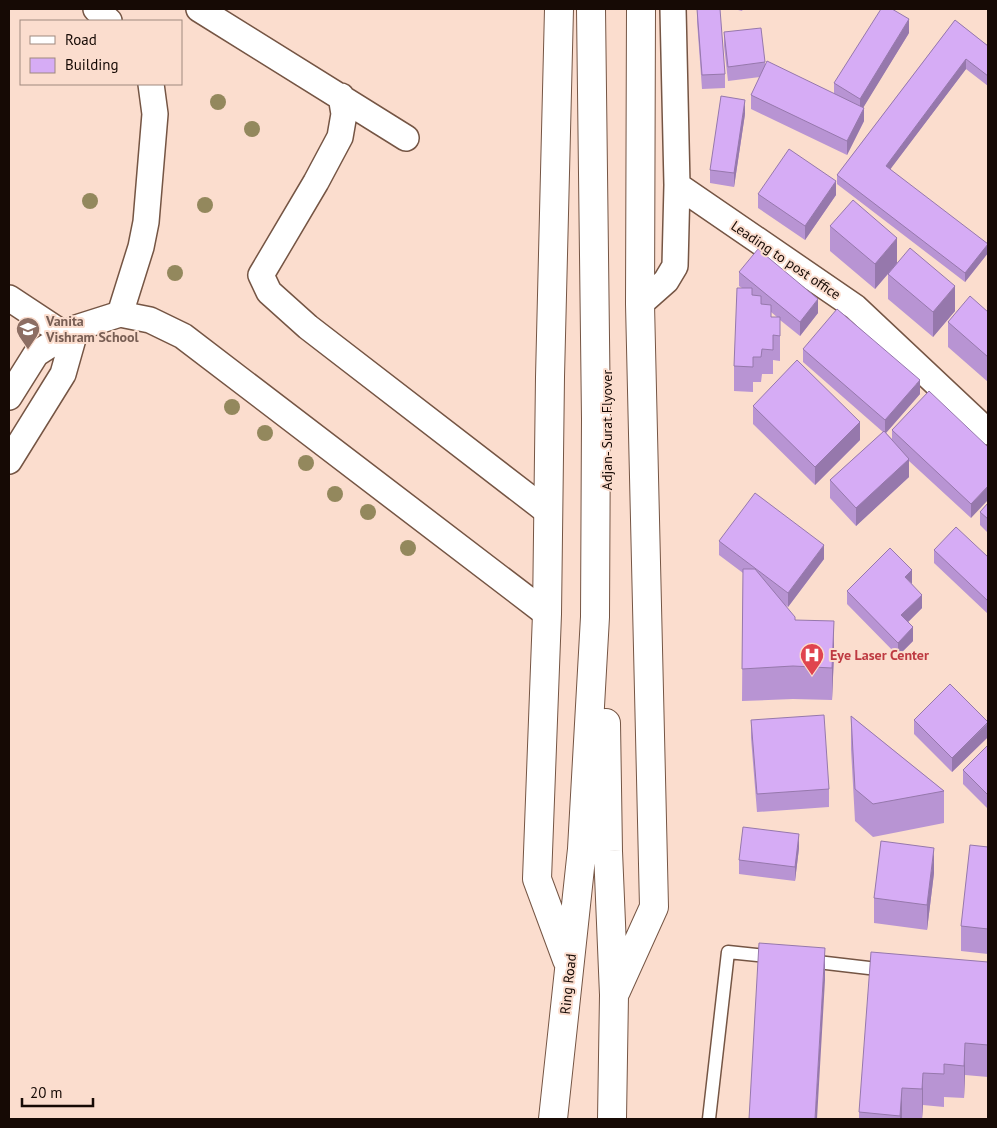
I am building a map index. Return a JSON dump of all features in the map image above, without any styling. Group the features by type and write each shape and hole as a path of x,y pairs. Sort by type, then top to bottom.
{"highway":[{"path":"559,9 546,614 537,879 569,966"},
{"name":"Adjan- Surat Flyover","path":"591,9 596,419 595,850"},
{"name":"Adjan- Surat Flyover","path":"595,850 606,734 607,352 604,9"},
{"path":"614,995 654,906 640,304 641,9"},
{"path":"595,850 614,995 612,1119"},
{"name":"Ring Road","path":"553,1119 569,966 595,850"}],"street":[{"path":"96,9 108,20"},
{"path":"199,9 406,138"},
{"path":"640,304 666,281 675,266 677,185 673,9"},
{"path":"120,314 141,247 146,222 155,114 151,85"},
{"path":"340,96 344,114 340,137 261,276 269,292 308,327 548,512"},
{"name":"Leading to post office","path":"677,185 855,307 988,432"},
{"path":"9,298 70,331"},
{"path":"9,398 36,354 70,331 120,314 150,320 183,336 546,614"},
{"path":"9,462 63,374 70,331"}],"lane":[{"path":"709,1119 728,952 902,972"}],"building":[{"path":"697,9 720,9 725,74 702,75"},
{"path":"881,9 892,9 909,19 860,99 834,83"},
{"path":"955,20 988,46 988,76 966,59 886,166 988,244 965,273 837,175"},
{"path":"761,28 765,62 728,67 724,32"},
{"path":"767,61 864,108 847,141 751,95"},
{"path":"721,96 745,100 734,173 710,170"},
{"path":"789,149 836,181 805,226 758,194"},
{"path":"853,200 897,238 875,264 830,226"},
{"path":"910,248 955,286 933,312 888,274"},
{"path":"758,249 818,299 800,322 739,272"},
{"path":"737,288 752,288 752,295 761,296 761,304 771,305 771,317 780,317 780,336 773,335 773,350 762,349 761,357 753,357 753,367 734,366"},
{"path":"970,296 988,312 988,357 948,322"},
{"path":"837,309 920,380 885,420 803,349"},
{"path":"797,360 860,422 815,467 753,406"},
{"path":"929,391 988,447 988,486 971,504 892,430"},
{"path":"884,431 909,459 856,508 830,480"},
{"path":"755,493 824,545 788,593 719,541"},
{"path":"988,503 988,519 980,512"},
{"path":"956,527 988,557 988,601 934,550"},
{"path":"890,548 912,570 905,577 922,595 901,615 913,627 898,643 847,591"},
{"path":"743,569 755,569 795,617 795,620 834,621 832,668 793,666 742,669"},
{"path":"950,684 988,722 952,758 914,720"},
{"path":"824,715 829,789 757,794 751,720"},
{"path":"851,716 944,791 873,804 855,789"},
{"path":"988,745 988,795 963,770"},
{"path":"743,827 799,834 795,867 739,860"},
{"path":"881,841 934,848 927,905 874,898"},
{"path":"970,845 988,847 988,929 961,926"},
{"path":"759,943 825,948 815,1119 749,1119"},
{"path":"871,952 988,962 988,1045 965,1043 964,1066 944,1064 944,1074 923,1073 922,1089 902,1088 900,1116 859,1112"}],"place":[{"name":"Vanita Vishram School","path":"28,350"},
{"name":"Eye Laser Center","path":"812,676"}]}
